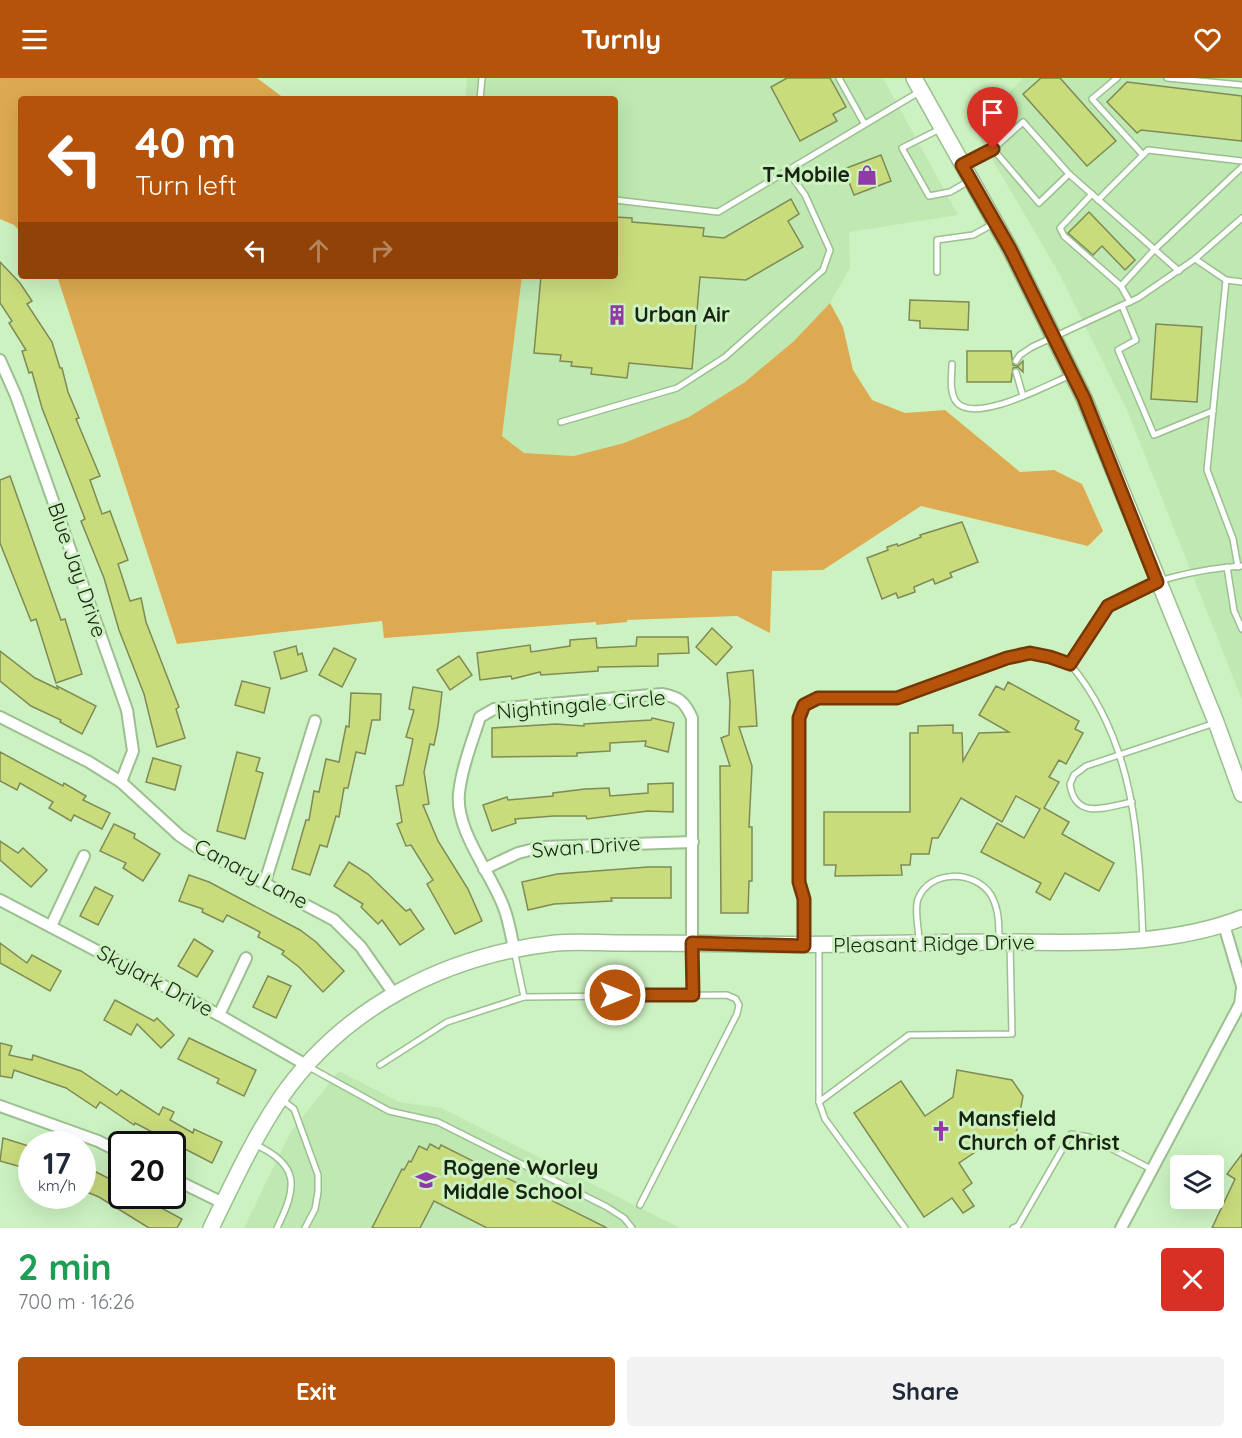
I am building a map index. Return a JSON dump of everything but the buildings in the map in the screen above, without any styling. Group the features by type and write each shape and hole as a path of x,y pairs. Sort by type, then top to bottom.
{"street":[{"path":"917,85 995,223 1073,374 1241,786"},
{"name":"Blue Jay Drive","path":"0,360 20,408 127,710 133,751 121,782"},
{"name":"Nightingale Circle","path":"514,949 504,907 465,826 459,794 466,760 480,717 494,709 662,694 677,697 687,706 692,718 692,943"},
{"name":"Canary Lane","path":"0,717 89,762 121,782 180,836 201,850 334,920 361,947 394,994"},
{"path":"265,882 315,721"},
{"name":"Swan Drive","path":"484,869 518,853 542,847 693,842"},
{"path":"51,926 84,856"},
{"name":"Skylark Drive","path":"0,900 219,1015 308,1066"},
{"name":"Pleasant Ridge Drive","path":"211,1228 254,1143 280,1099 335,1037 394,994 424,977 469,960 514,949 559,943 811,946 919,942 1143,941 1186,935 1242,918"},
{"path":"1121,1228 1240,1004 1242,987 1224,925"},
{"path":"219,1015 246,958"},
{"path":"0,1106 108,1146"},
{"path":"186,1185 223,1203"}],"lane":[{"path":"480,96 482,78"},
{"path":"839,78 864,123"},
{"path":"1117,78 1092,99 1143,155"},
{"path":"1167,78 1242,85"},
{"path":"618,200 718,212 864,123 917,85"},
{"path":"962,165 993,149 1023,122 1069,174 1179,271"},
{"path":"942,128 902,148 929,196 950,192 970,180"},
{"path":"993,149 1039,203 1069,174"},
{"path":"1098,200 1148,150 1242,161"},
{"path":"1121,286 1154,250 1242,167"},
{"path":"561,422 677,388 725,357 823,270 830,250 805,195 787,170"},
{"path":"1092,194 1060,228 1064,236 1121,286 1130,302"},
{"path":"1016,361 1027,350 1130,302 1179,271 1242,218"},
{"path":"937,272 937,240 973,235 995,223"},
{"path":"1195,259 1226,280 1242,282"},
{"path":"1070,664 1108,606 1157,582 1191,572 1240,566 1233,539 1207,470 1226,280"},
{"path":"1122,306 1136,340 1118,350 1154,435 1213,411"},
{"path":"952,364 951,390 961,407 970,411 1009,402 1073,374"},
{"path":"1016,372 1023,396"},
{"path":"1227,567 1234,611 1242,627"},
{"path":"905,1228 825,1119 819,1102 811,946 799,882 799,718 804,705 818,698 897,698 1007,658 1030,653 1070,664 1091,690 1120,757 1132,802 1138,849 1143,941"},
{"path":"1132,802 1095,810 1076,802 1071,794 1070,784 1074,775 1086,766 1120,757 1216,722"},
{"path":"819,1102 909,1035 1012,1034 1005,942 996,904 989,892 977,882 950,875 938,879 926,888 918,900 919,942"},
{"path":"692,943 693,995"},
{"path":"514,949 524,997"},
{"path":"380,1065 447,1022 524,997 728,995 736,999 739,1005 640,1205"},
{"path":"308,1066 389,1111 438,1122 597,1202 624,1218 632,1228"},
{"path":"280,1099 294,1109 318,1175 315,1209 305,1228"},
{"path":"1014,1228 1018,1226 1071,1134 1089,1137 1153,1170"},
{"path":"254,1143 281,1158 291,1178 292,1195 277,1228"}],"shaded area":[{"path":"0,78 257,78 281,96 18,96 18,229 0,219"},
{"path":"467,78 883,78 958,215 849,232 850,268 830,303 794,341 745,382 690,417 624,443 574,456 524,453 502,436 522,279 618,279 618,96 465,96"},
{"path":"1023,78 1242,78 1242,700 1127,410 1060,275 974,128"},
{"path":"58,279 522,279 502,436 524,453 574,456 624,443 689,417 745,382 794,341 830,303 843,327 853,370 872,400 905,413 945,410 1020,472 1054,470 1082,484 1103,531 1088,546 921,506 823,570 772,571 770,633 737,616 627,620 627,622 596,625 596,622 384,638 382,621 177,644"},
{"name":"Rogene Worley Middle School","path":"339,1071 399,1102 441,1108 680,1228 244,1228 290,1133"}],"place":[{"name":"T-Mobile","path":"867,175"},
{"name":"Urban Air","path":"617,315"},
{"name":"Mansfield Church of Christ","path":"941,1131"},
{"name":"Rogene Worley Middle School","path":"426,1180"}],"route":[{"path":"615,995 693,995 692,943 804,946 804,899 799,882 799,718 804,705 818,698 897,698 1007,658 1030,653 1070,664 1091,636 1108,606 1157,582 1084,398 1010,249 962,165 993,149"}]}
